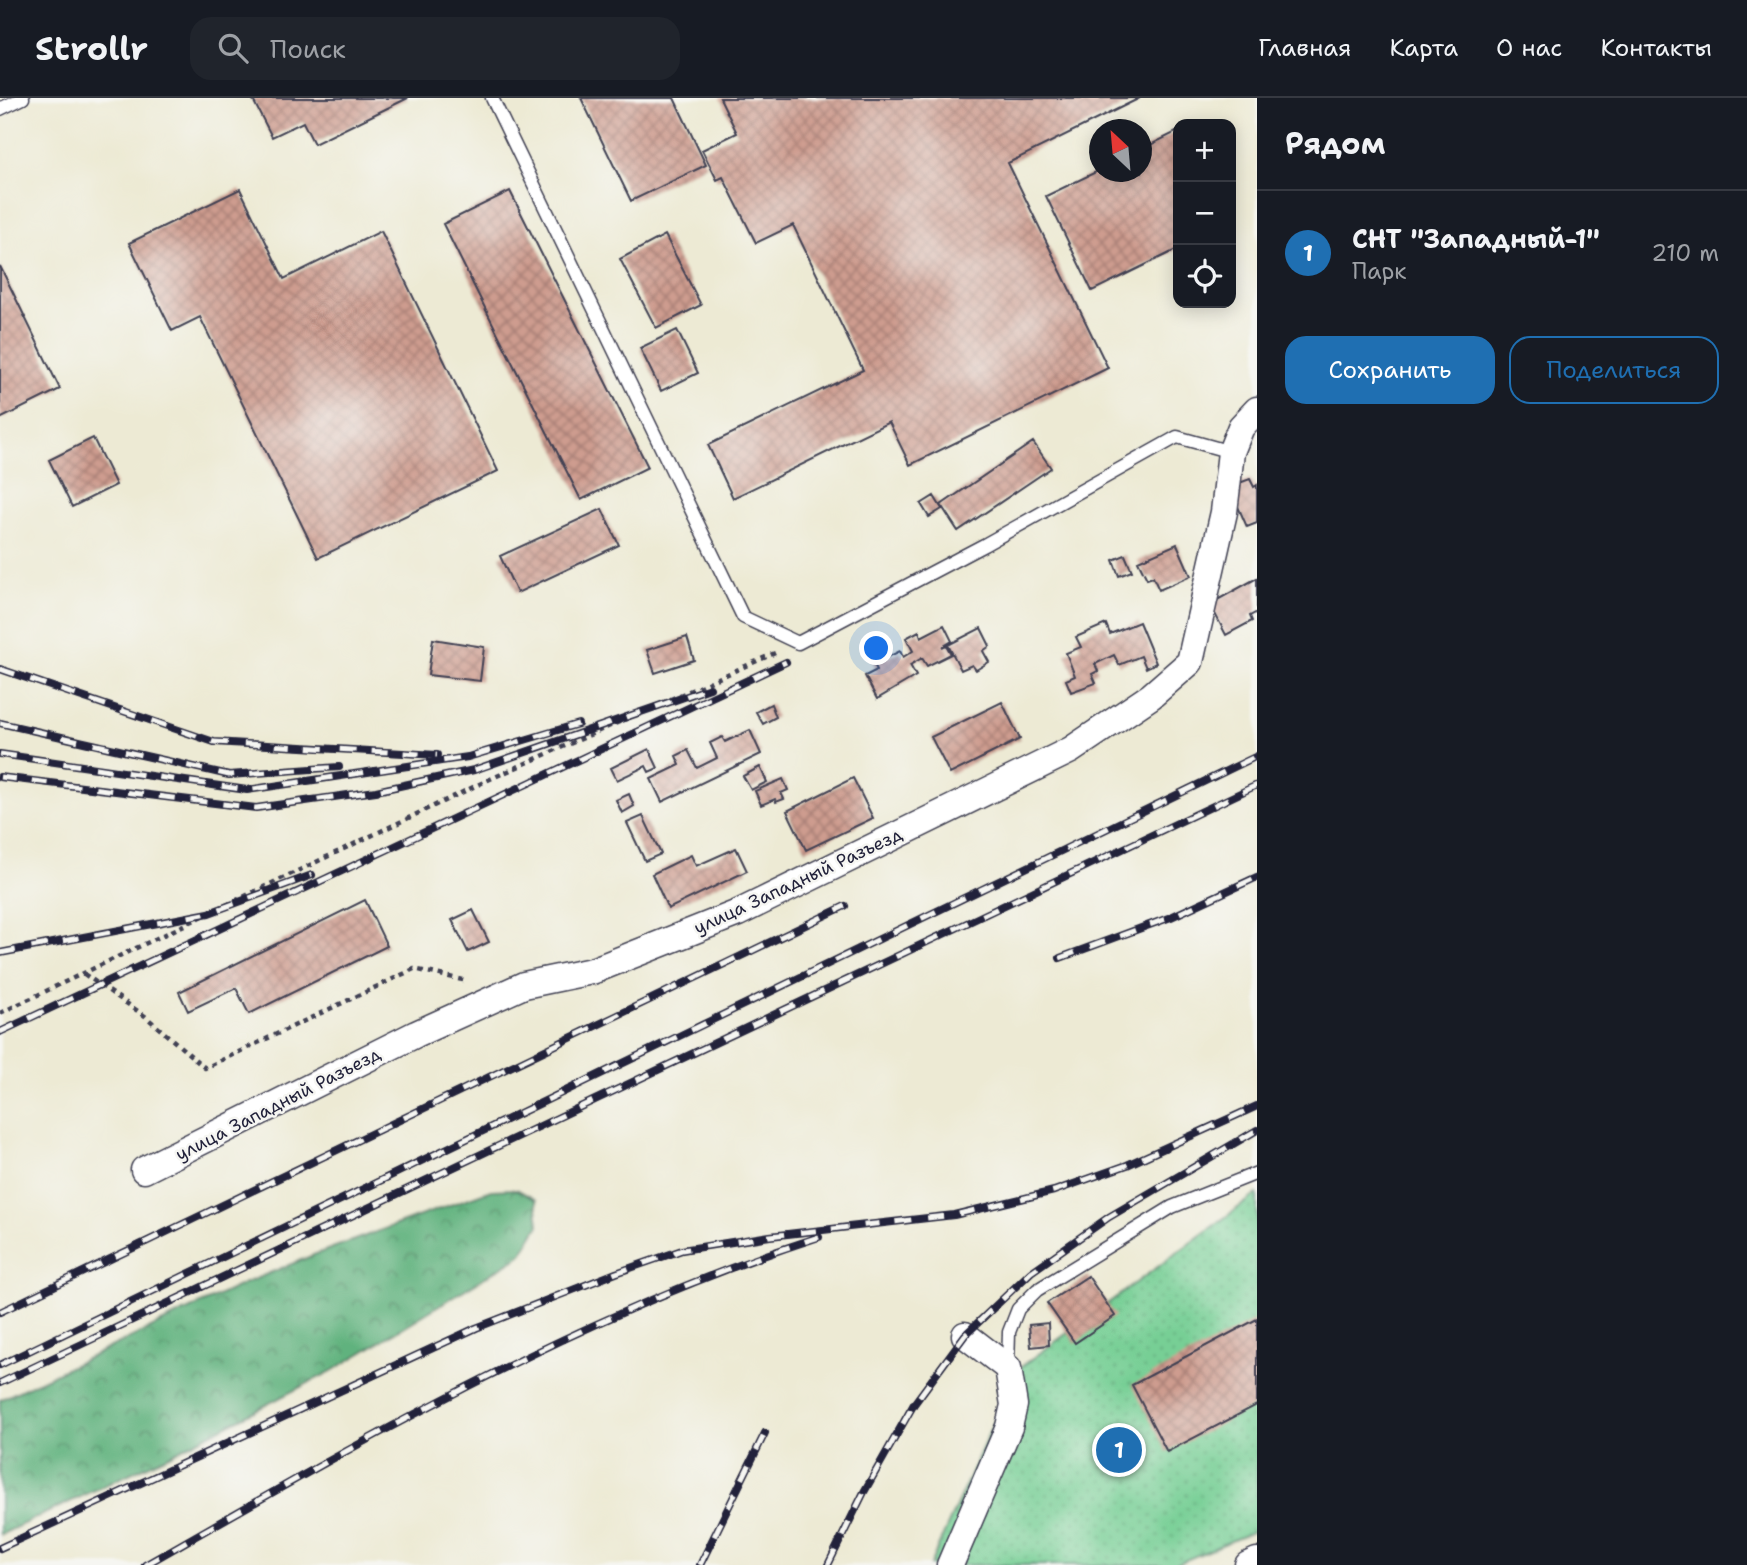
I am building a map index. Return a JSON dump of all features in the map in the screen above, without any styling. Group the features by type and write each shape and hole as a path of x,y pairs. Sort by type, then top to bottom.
{"street":[{"name":"улица Западный Разъезд","path":"144,1170 416,1034 524,985 592,971 738,913 1071,750 1151,696 1190,663 1224,512 1231,452 1241,427 1257,410"},
{"path":"950,1565 1009,1427 1014,1405 1008,1368 965,1335"},
{"path":"1248,1565 1257,1561"}],"lane":[{"path":"0,109 23,98"},
{"path":"492,98 743,617 798,643 984,545 1177,437 1231,452"},
{"path":"1008,1368 1010,1332 1018,1309 1037,1290 1172,1207 1257,1173"}],"path":[{"path":"0,1013 488,780 798,643"},
{"path":"83,973 145,1016 205,1068 414,969 474,981"}],"green space":[{"path":"516,1189 536,1200 539,1225 521,1255 332,1371 167,1456 0,1535 0,1400 243,1284 316,1254 491,1190"},
{"path":"1257,1194 1257,1530 1174,1565 930,1565 1017,1370"}],"building":[{"path":"252,98 408,98 314,144 303,122 272,137"},
{"path":"581,98 674,98 706,165 631,201"},
{"path":"720,98 1140,98 1097,119 1089,119 1089,123 1008,163 1108,368 910,465 889,422 733,498 708,445 863,370 793,225 756,243 723,177 717,180 702,150 737,133"},
{"path":"1173,134 1173,251 1092,291 1046,196 1089,175 1089,182 1152,182 1152,144"},
{"path":"240,189 284,279 381,231 498,471 318,558 200,317 172,331 129,243"},
{"path":"510,191 648,467 581,500 443,224"},
{"path":"665,235 701,305 656,328 620,259"},
{"path":"0,266 60,389 0,419"},
{"path":"677,330 698,373 661,391 640,348"},
{"path":"93,438 116,485 72,507 49,460"},
{"path":"1033,442 1051,468 958,531 941,505"},
{"path":"1250,479 1254,487 1257,485 1257,523 1247,527 1233,495 1234,485"},
{"path":"934,496 942,509 929,517 921,504"},
{"path":"602,509 619,545 517,593 500,556"},
{"path":"1177,544 1191,576 1159,590 1153,577 1147,579 1138,561"},
{"path":"1125,555 1132,571 1119,576 1113,560"},
{"path":"1257,578 1257,612 1250,616 1252,621 1226,635 1210,604"},
{"path":"1139,622 1156,663 1146,668 1141,656 1119,665 1114,655 1095,664 1098,671 1092,674 1096,683 1071,692 1066,680 1075,676 1066,653 1081,647 1076,637 1106,624 1110,634"},
{"path":"944,625 952,641 942,647 946,645 951,654 927,666 922,658 910,665 916,676 877,699 865,676 877,670 865,647 879,640 888,657 900,651 903,657 913,651 906,638 919,631 921,637"},
{"path":"981,628 990,646 983,651 989,662 976,670 972,665 961,670 948,645"},
{"path":"687,637 694,660 655,673 647,650"},
{"path":"433,639 484,647 480,681 428,675"},
{"path":"1002,702 1020,739 950,774 931,737"},
{"path":"771,704 776,717 763,724 756,712"},
{"path":"750,730 761,754 662,802 651,779 680,765 676,756 688,750 697,768 717,758 710,743 722,737 725,742"},
{"path":"649,749 658,768 649,772 646,766 617,780 611,768"},
{"path":"760,767 767,782 751,790 743,776"},
{"path":"853,778 873,818 806,850 787,811"},
{"path":"783,779 788,790 781,793 784,799 776,802 775,799 761,805 755,791"},
{"path":"629,794 634,806 622,813 616,800"},
{"path":"643,816 661,854 645,861 627,823"},
{"path":"736,848 747,871 668,909 652,874 691,855 696,866"},
{"path":"365,900 387,946 249,1014 236,988 188,1011 179,992"},
{"path":"473,910 489,942 468,952 452,920"},
{"path":"1088,1276 1115,1316 1075,1343 1047,1303"},
{"path":"1257,1319 1257,1405 1167,1452 1132,1385"},
{"path":"1048,1323 1049,1345 1031,1347 1029,1325"}],"railway":[{"path":"0,1032 786,662"},
{"path":"0,669 214,742 437,755"},
{"path":"0,777 256,808 376,791 474,770 710,688"},
{"path":"0,723 229,775 339,767"},
{"path":"0,754 247,790 468,757 578,724"},
{"path":"0,1365 1257,756"},
{"path":"0,1383 1257,785"},
{"path":"0,953 209,913 312,875"},
{"path":"1060,958 1171,917 1257,877"},
{"path":"0,1312 845,906"},
{"path":"0,1548 476,1328 616,1273 682,1250 770,1236 954,1215 1054,1191 1127,1165 1257,1106"},
{"path":"828,1565 864,1492 914,1404 965,1335 1031,1272 1109,1217 1257,1130"},
{"path":"145,1565 391,1427 558,1342 643,1303 730,1268 819,1237"},
{"path":"700,1565 765,1433"}],"place":[{"name":"СНТ \"Западный-1\"","path":"1119,1450"}]}
